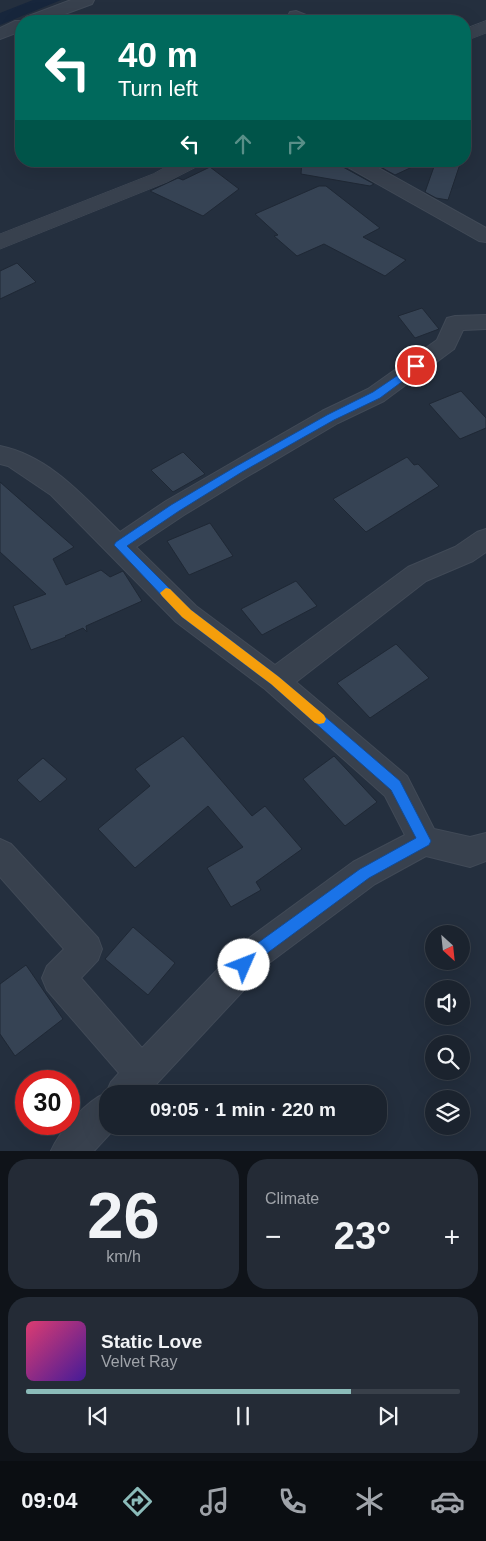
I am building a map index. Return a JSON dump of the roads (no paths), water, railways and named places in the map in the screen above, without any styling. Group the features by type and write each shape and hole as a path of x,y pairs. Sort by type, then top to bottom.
{"street":[{"path":"47,15 86,0"},
{"path":"471,33 486,26"},
{"path":"0,34 15,28"},
{"path":"0,242 160,178 181,167"},
{"path":"362,167 486,236"},
{"path":"120,545 175,508 238,470 330,417 376,395 446,344 455,323 486,322"},
{"path":"0,455 15,458 60,488 120,545 186,614 275,681 396,786 424,841"},
{"path":"275,681 323,648 417,574 464,554 486,539"},
{"path":"0,854 86,949 59,978 132,1084 257,952 364,873 424,841 470,852 486,847"},
{"path":"69,1151 99,1119"}],"water":[{"path":"33,0 61,0 24,15 15,15 15,19 0,25 0,13"}]}
